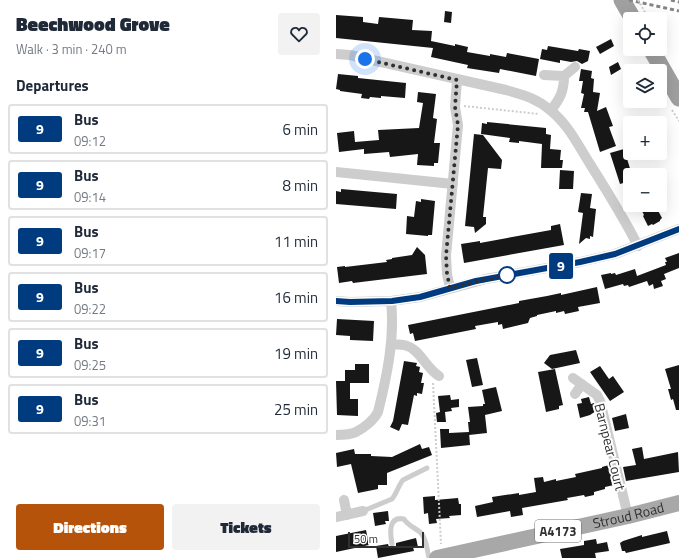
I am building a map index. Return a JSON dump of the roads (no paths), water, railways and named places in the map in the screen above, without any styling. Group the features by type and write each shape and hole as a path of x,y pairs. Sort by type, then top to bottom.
{"highway":[{"path":"622,0 629,12"},
{"path":"655,56 679,98"}],"main road":[{"name":"Stroud Road","path":"436,558 628,516 679,503"}],"street":[{"path":"336,54 350,55 530,97 554,113 571,134 617,208 638,246"},
{"path":"544,75 564,76 575,68"},
{"path":"554,113 560,100 564,85 564,76"},
{"path":"450,288 447,274 446,256 458,125 455,106 457,80"},
{"path":"336,172 453,184"},
{"path":"336,301 392,301 420,297 486,279 615,254 679,229"},
{"path":"336,435 356,432 376,417 392,344 392,301"},
{"path":"392,344 408,346 413,349 436,374"},
{"name":"Barnpear Court","path":"573,378 597,395 600,401 628,516"},
{"name":"Barnpear Court","path":"575,394 582,384"},
{"path":"344,500 347,515"},
{"path":"336,517 364,511"}],"lane":[{"path":"364,511 392,499 396,495 403,480 427,468"},
{"path":"392,544 390,526 398,518 404,519 406,523 421,533 436,558"}],"railway":[{"path":"629,0 679,11"},
{"path":"671,0 679,2"}]}
